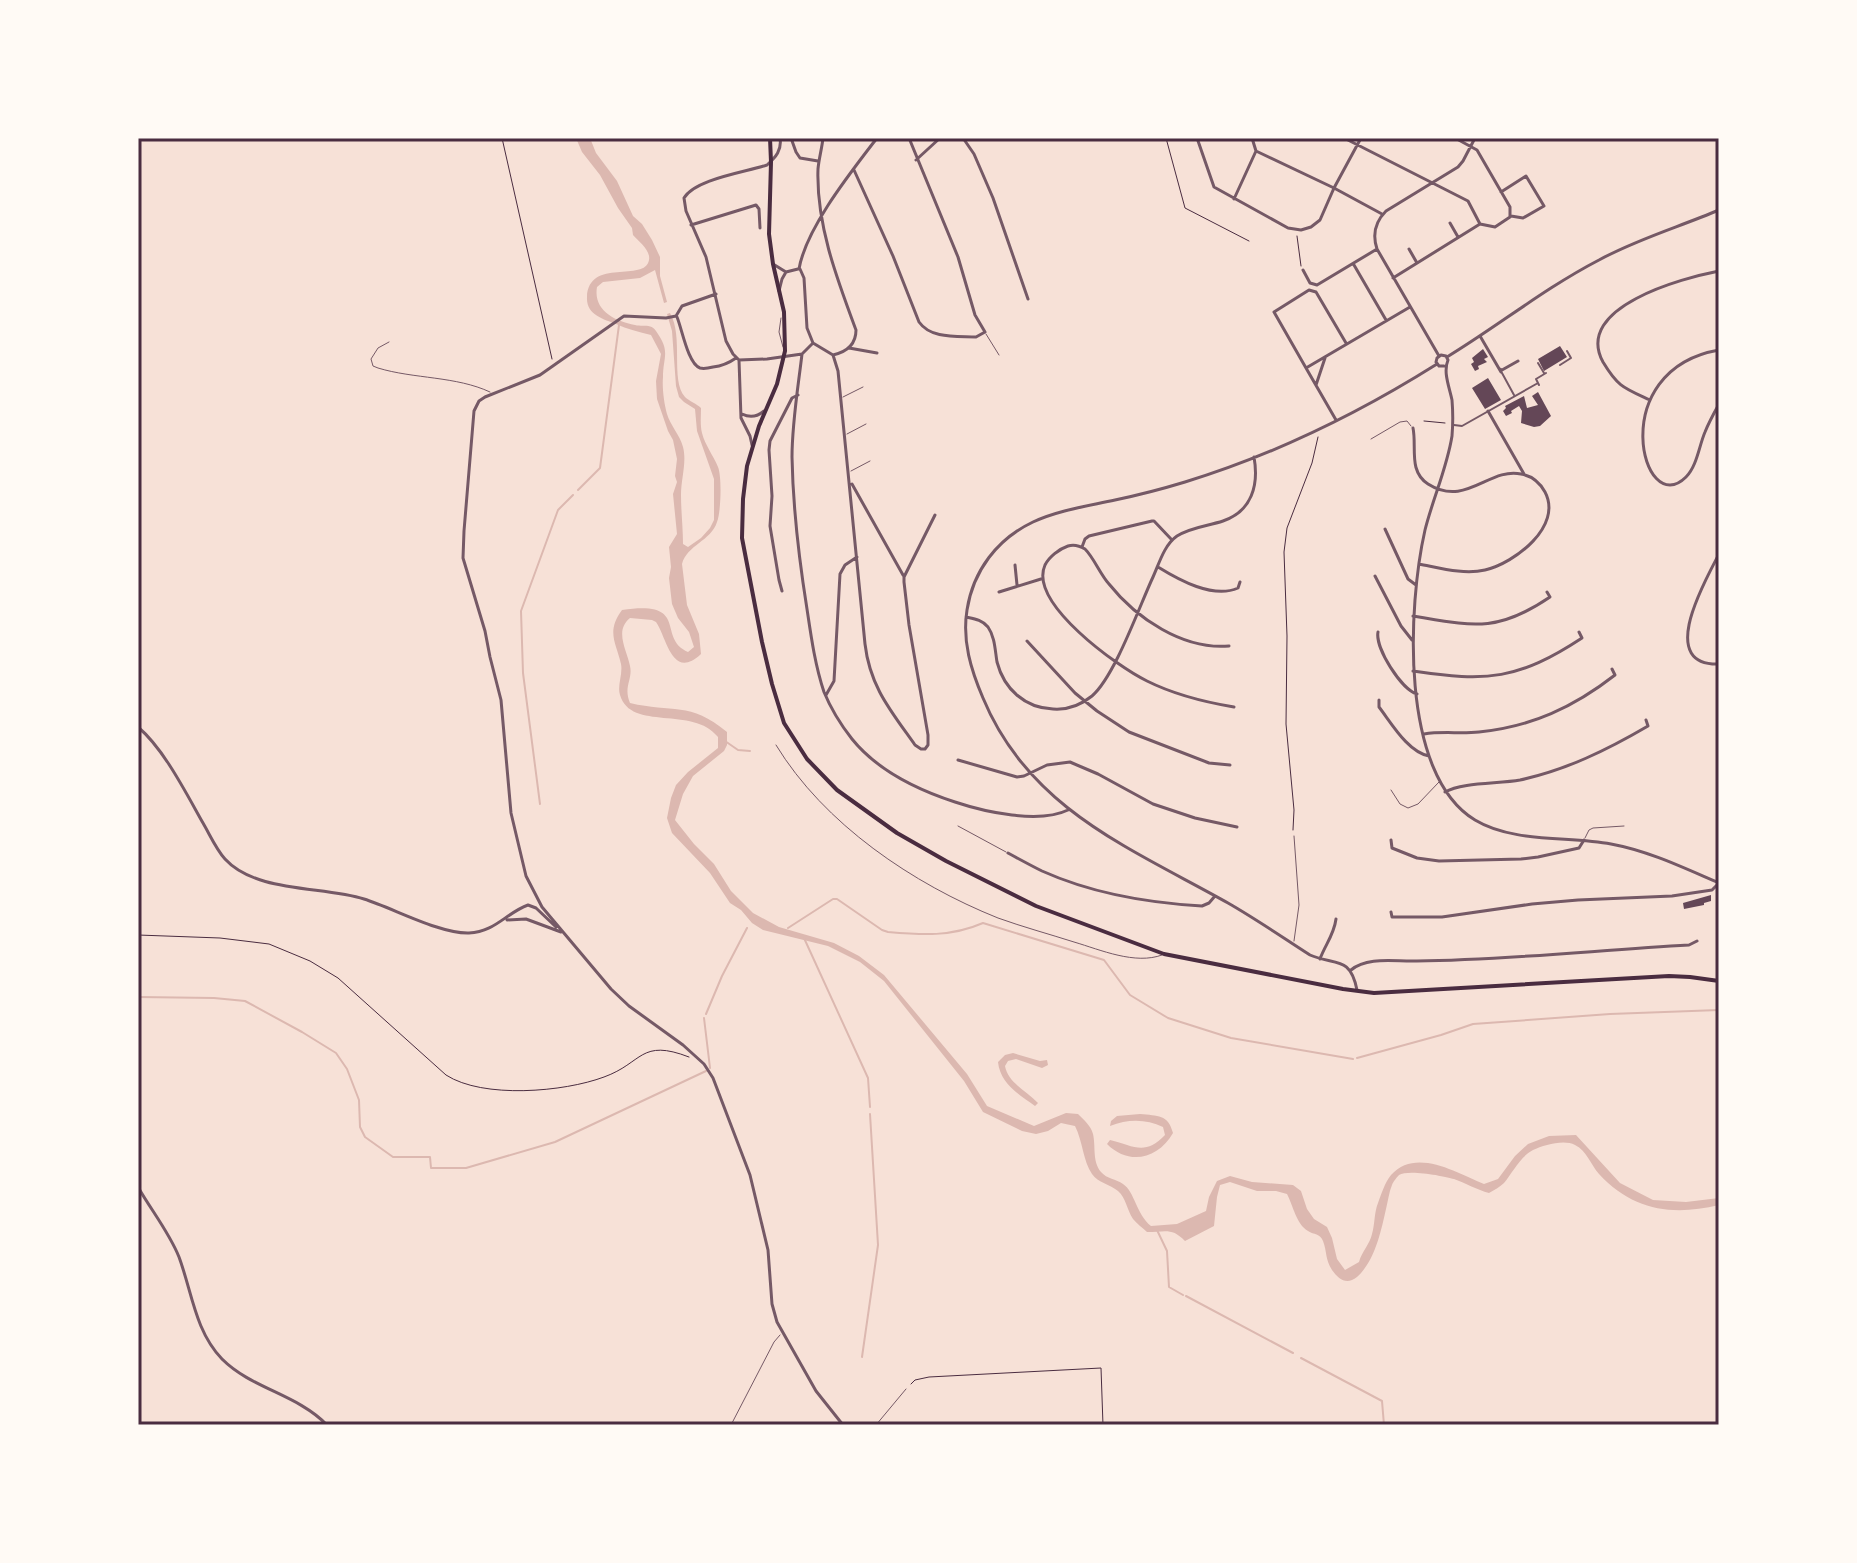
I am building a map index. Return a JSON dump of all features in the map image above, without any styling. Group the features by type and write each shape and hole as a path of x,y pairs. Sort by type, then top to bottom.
{"main road":[{"path":"770,138 768,225 784,312 785,351 777,384 752,448 743,499 742,538 762,642 784,723 807,759 837,790 929,852 1036,906 1164,954 1357,992 1408,993 1669,976 1719,981"}],"street":[{"path":"752,448 740,413 738,359 728,345 706,257 691,225 684,195 703,184 763,167 780,149 780,138"},
{"path":"791,138 800,158 819,162"},
{"path":"823,138 819,162 822,216 836,276 856,330 855,340 849,348 833,355"},
{"path":"850,481 904,577 928,735 925,749 915,745 905,732 876,687 867,661 838,371 833,355 813,343 807,328 804,278 799,269 802,254 822,216 877,138"},
{"path":"854,170 925,330 933,334 976,337 985,332 975,315 958,257 909,138"},
{"path":"916,160 940,138"},
{"path":"963,138 974,154 993,198 1028,299"},
{"path":"1197,138 1214,187 1288,228 1301,230 1320,220 1361,138"},
{"path":"1234,199 1256,151 1252,138"},
{"path":"1344,138 1468,201 1480,224"},
{"path":"1455,138 1477,150 1510,207 1511,216"},
{"path":"1439,356 1377,249 1375,228 1382,214 1458,167 1475,138"},
{"path":"1256,151 1382,214"},
{"path":"1393,278 1480,224 1495,227 1511,216 1523,218 1544,206 1526,176 1501,192"},
{"path":"691,225 756,205 760,228"},
{"path":"1439,356 1447,357 1597,261 1652,235 1719,210"},
{"path":"1450,223 1459,237"},
{"path":"1303,270 1310,283 1317,285 1377,249"},
{"path":"1409,249 1417,263"},
{"path":"1353,263 1386,320"},
{"path":"773,264 786,272 799,269"},
{"path":"1650,400 1622,387 1613,378 1598,352 1600,333 1617,310 1650,291 1719,271"},
{"path":"779,291 786,272"},
{"path":"1336,420 1274,312 1309,290 1316,292 1346,343"},
{"path":"716,294 682,306 675,316 622,317 540,375 479,401 474,411 463,558 501,700 508,789 526,876 534,894 561,931 620,998 697,1057 713,1078 750,1175 768,1250 772,1304 777,1322 816,1391 843,1425"},
{"path":"1306,368 1410,307"},
{"path":"675,316 693,363 698,367 721,366 738,359 802,354 813,343"},
{"path":"1480,336 1515,396"},
{"path":"849,348 877,353"},
{"path":"1719,350 1691,357 1672,369 1650,400 1643,432 1644,456 1659,482 1677,484 1692,469 1719,404"},
{"path":"1560,365 1571,360 1567,351"},
{"path":"802,354 792,455 798,549 811,637 826,695 839,721 860,748 882,766 930,793 968,806 1007,814 1056,815 1068,810"},
{"path":"1316,385 1325,356"},
{"path":"1437,364 1439,356"},
{"path":"1444,366 1448,362 1447,357"},
{"path":"1507,358 1511,365"},
{"path":"1500,370 1518,361"},
{"path":"1453,425 1462,426 1538,384 1536,379 1545,373 1538,363"},
{"path":"1357,992 1351,970 1343,963 1320,959 1259,921 1117,843 1068,810 1029,773 1001,734 979,691 967,651 966,617 974,583 984,565 1002,543 1027,525 1070,510 1176,484 1254,457 1377,400 1437,364 1444,366"},
{"path":"1391,912 1392,917 1442,917 1532,904 1672,896 1712,890 1719,883 1651,855 1616,845 1512,834 1492,828 1463,811 1439,782 1424,734 1413,671 1412,640 1416,585 1425,529 1450,447 1453,425 1452,401 1444,366"},
{"path":"782,591 770,526 769,445 793,395 798,395"},
{"path":"740,413 756,416 767,408"},
{"path":"1488,411 1524,474"},
{"path":"1413,428 1417,472 1427,483 1451,491 1465,491 1503,475 1524,474 1540,484 1549,503 1547,518 1537,536 1506,562 1481,570 1463,571 1419,564"},
{"path":"966,617 980,621 989,628 1003,677 1019,697 1036,706 1051,709 1067,708 1085,701 1103,684 1172,540 1185,532 1229,518 1243,509 1256,482 1254,457"},
{"path":"904,577 935,515"},
{"path":"1082,547 1089,536 1152,521 1172,540"},
{"path":"1385,529 1408,579 1416,585"},
{"path":"1082,547 1068,546 1052,556 1046,562 1042,579 1045,590 1074,628 1114,663 1161,688 1201,702 1234,707"},
{"path":"1082,547 1111,588 1137,613 1178,636 1205,645 1229,646"},
{"path":"1719,551 1699,592 1688,626 1687,642 1691,654 1699,661 1719,664"},
{"path":"826,695 834,681 840,574 845,565 857,557"},
{"path":"1015,565 1017,586"},
{"path":"1157,567 1192,585 1213,590 1230,591 1238,588 1240,582"},
{"path":"1375,576 1401,626 1412,640"},
{"path":"999,592 1042,579"},
{"path":"1413,616 1466,624 1499,622 1533,608 1550,597 1547,592"},
{"path":"1378,632 1378,645 1399,680 1407,690 1417,694"},
{"path":"1413,671 1466,677 1505,674 1548,659 1582,638 1579,632"},
{"path":"1027,641 1065,684 1129,732 1209,763 1230,765"},
{"path":"1424,734 1496,730 1534,721 1567,708 1586,696 1615,675 1612,669"},
{"path":"1379,700 1379,707 1405,739 1421,754 1429,756"},
{"path":"1445,792 1458,786 1520,780 1566,767 1633,735 1648,726 1646,720"},
{"path":"138,727 156,745 223,857 239,871 284,886 363,898 458,932 483,931 519,909 532,905 561,931"},
{"path":"958,760 1017,777 1047,765 1070,762 1153,804 1195,818 1237,827"},
{"path":"1391,840 1392,848 1411,856 1450,861 1538,857 1577,849 1584,840"},
{"path":"1008,853 1070,881 1133,897 1202,906 1215,896"},
{"path":"503,921 526,919 561,931"},
{"path":"1320,959 1333,933 1336,919"},
{"path":"1351,970 1366,962 1579,954 1689,945 1697,941"},
{"path":"138,1187 176,1250 199,1322 217,1353 241,1374 299,1403 327,1425"}],"lane":[{"path":"985,332 999,355"},
{"path":"389,342 378,348 371,359 373,366 460,383 493,393"},
{"path":"841,398 863,387"},
{"path":"1371,439 1400,422 1407,421 1413,428"},
{"path":"844,435 866,424"},
{"path":"849,472 870,461"},
{"path":"776,745 837,820 918,878 996,917 1045,933 1146,960 1164,954"},
{"path":"1391,790 1400,804 1408,808 1418,804 1439,782"},
{"path":"958,826 1008,853"},
{"path":"1584,840 1586,833 1593,828 1624,826"},
{"path":"1294,836 1299,905 1294,944"},
{"path":"731,1425 774,1342 782,1334"},
{"path":"876,1425 906,1389"}],"path":[{"path":"502,138 555,365"},
{"path":"1166,138 1185,208 1249,241"},
{"path":"1296,229 1303,270"},
{"path":"1424,421 1453,425"},
{"path":"1294,836 1286,724 1284,552 1287,528 1312,463 1321,427"},
{"path":"138,935 220,938 269,944 310,961 338,978 446,1075 467,1084 509,1090 553,1089 606,1077 643,1054 657,1050 697,1057"},
{"path":"906,1389 915,1380 929,1377 1101,1368 1103,1425"}],"shaded area":[{"path":"576,138 590,138 596,153 617,181 633,216 642,224 660,257 660,276 667,302 664,303 655,270 640,278 603,282 597,287 597,295 598,302 607,313 627,323 652,327 663,344 665,405 684,453 681,507 683,544 688,547 701,538 714,520 714,479 697,431 695,409 679,397 676,386 672,331 667,314 670,313 676,334 678,380 685,397 701,408 702,433 720,478 717,522 682,564 687,605 699,634 701,654 683,663 677,660 656,622 630,618 622,635 631,671 628,697 630,703 691,712 714,722 727,732 724,751 693,776 683,794 675,820 714,864 731,891 753,913 779,927 834,943 859,956 884,975 967,1074 987,1106 1034,1126 1066,1113 1078,1114 1092,1131 1098,1168 1127,1188 1151,1226 1177,1224 1206,1211 1217,1181 1230,1176 1252,1182 1293,1185 1301,1191 1314,1219 1327,1227 1337,1259 1345,1270 1359,1262 1371,1238 1385,1185 1401,1167 1412,1163 1437,1165 1484,1184 1498,1179 1528,1144 1549,1136 1576,1135 1620,1183 1653,1200 1686,1202 1719,1198 1719,1205 1670,1210 1640,1203 1612,1186 1579,1148 1570,1143 1560,1143 1528,1153 1504,1183 1489,1193 1442,1176 1418,1173 1399,1175 1391,1188 1373,1254 1363,1270 1350,1281 1340,1279 1335,1274 1328,1262 1322,1238 1300,1224 1287,1194 1276,1191 1257,1191 1230,1182 1220,1185 1214,1226 1185,1241 1172,1232 1147,1232 1133,1219 1118,1191 1092,1174 1075,1126 1061,1123 1036,1134 1022,1131 983,1112 964,1081 884,981 860,962 828,946 763,930 730,903 710,873 672,833 667,818 676,785 718,748 718,737 694,722 636,713 626,706 619,691 621,668 613,631 622,610 657,610 665,615 679,646 688,652 694,647 672,604 669,578 669,547 677,534 673,494 677,482 677,459 657,399 656,381 661,354 651,335 601,318 587,303 590,285 597,278 638,270 645,267 649,256 633,235 632,228"},
{"path":"1013,1053 1047,1060 1048,1065 1042,1068 1016,1059 1008,1061 1005,1066 1014,1082 1038,1103 1035,1106 1011,1088 1002,1076 998,1062 1005,1055"},
{"path":"1140,1114 1161,1117 1168,1122 1173,1133 1167,1142 1151,1154 1134,1157 1124,1155 1107,1144 1110,1140 1139,1148 1151,1145 1165,1135 1163,1127 1144,1121 1110,1126 1117,1116"}],"building":[{"path":"1560,346 1567,357 1544,371 1538,359"},
{"path":"1483,349 1488,357 1484,359 1487,362 1475,371 1472,358"},
{"path":"1488,378 1501,400 1485,409 1472,388"},
{"path":"1538,392 1551,416 1540,426 1521,423 1519,406 1506,416 1503,411 1505,406 1524,396 1527,408 1538,405 1532,396"},
{"path":"1711,895 1711,901 1704,905 1684,909 1683,903"}],"waterway":[{"path":"578,490 600,468 619,325"},
{"path":"540,804 523,673 521,611 558,510 573,495"},
{"path":"725,741 738,750 750,751"},
{"path":"788,928 833,899 888,932 948,933 983,923 1104,960 1130,995 1168,1018 1231,1038 1353,1059"},
{"path":"706,1014 747,928"},
{"path":"804,938 868,1078 870,1107"},
{"path":"138,997 245,1001 302,1032 336,1053 347,1069 359,1100 360,1127 365,1137 393,1157 430,1157 431,1168 466,1168 555,1142 706,1071"},
{"path":"1357,1058 1473,1024 1719,1010"},
{"path":"704,1018 710,1068"},
{"path":"862,1357 878,1245 870,1114"},
{"path":"1157,1230 1167,1251 1169,1287 1183,1295"},
{"path":"1186,1296 1293,1353"},
{"path":"1301,1358 1382,1401 1384,1425"}]}
